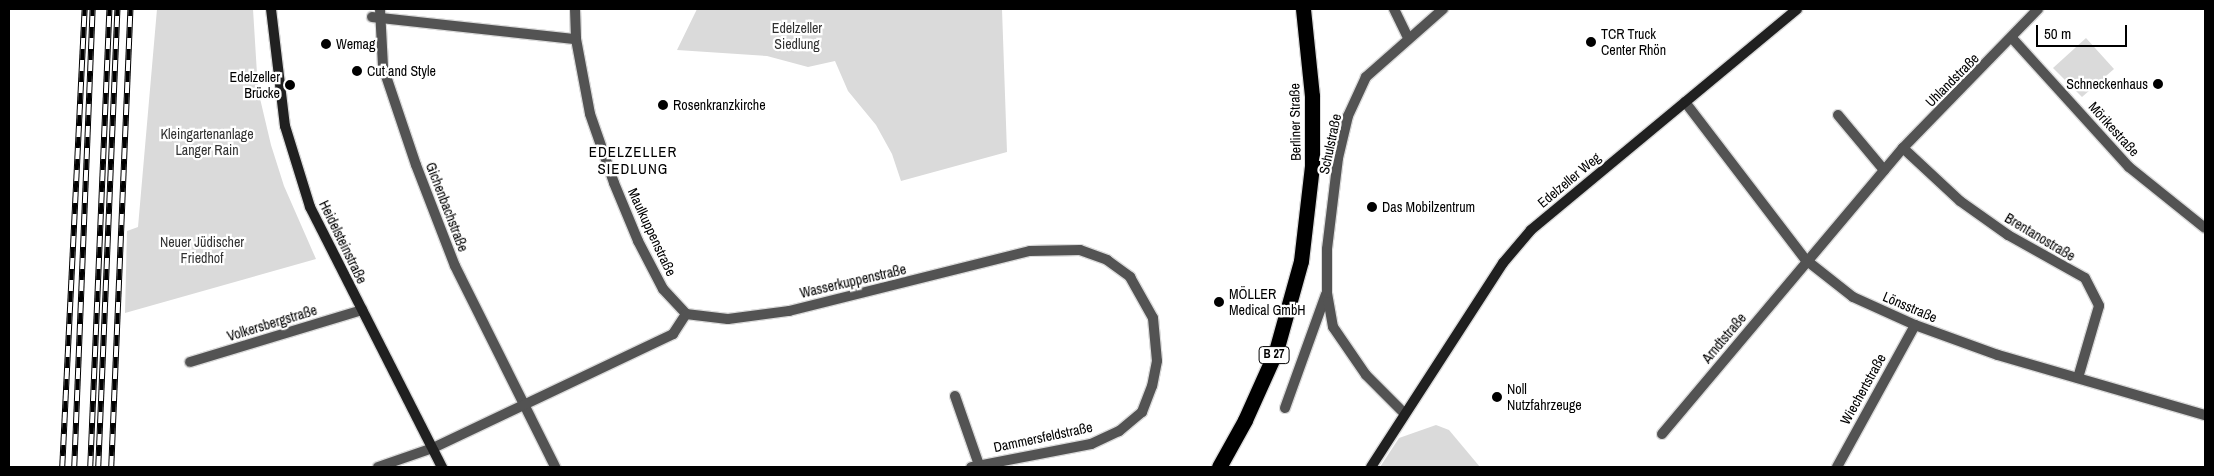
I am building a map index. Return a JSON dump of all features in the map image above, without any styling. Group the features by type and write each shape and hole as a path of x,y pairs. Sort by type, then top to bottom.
{"highway":[{"name":"Berliner Straße","path":"1219,467 1245,420 1276,350 1306,234 1313,122 1304,9"}],"main road":[{"name":"Edelzeller Weg","path":"1371,467 1503,263 1531,230 1797,9"},
{"name":"Heidelsteinstraße","path":"272,10 289,145 310,208 442,467"}],"street":[{"name":"Maulkuppenstraße","path":"575,9 576,40 590,114 614,183 638,241 663,289 686,314"},
{"path":"1394,9 1408,38"},
{"name":"Schulstraße","path":"1404,414 1366,375 1333,327 1327,293 1332,212 1338,158 1348,116 1366,76 1443,9"},
{"name":"Uhlandstraße","path":"1806,260 1903,148 2012,38 2038,9"},
{"path":"377,15 576,40"},
{"name":"Gichenbachstraße","path":"377,15 383,67 416,165 455,266 502,365 525,404 555,467"},
{"name":"Mörikestraße","path":"2012,38 2129,167 2205,228"},
{"name":"Lönsstraße","path":"1686,102 1806,260 1853,297 1914,325 1998,355 2205,415"},
{"path":"1838,115 1884,170"},
{"name":"Brentanostraße","path":"1903,148 1960,201 2008,235 2084,278 2099,306 2078,378"},
{"name":"Wasserkuppenstraße","path":"686,314 728,319 788,311 1030,251 1080,250 1107,260 1130,277 1153,318 1157,354 1152,386 1142,412 1119,431"},
{"name":"Arndtstraße","path":"1662,434 1806,260"},
{"name":"Schulstraße","path":"1285,408 1327,293"},
{"name":"Volkersbergstraße","path":"190,362 362,310"},
{"path":"378,467 433,448 673,334 686,314"},
{"name":"Wiechertstraße","path":"1836,467 1914,325"},
{"path":"955,396 975,466"},
{"name":"Dammersfeldstraße","path":"975,466 1091,444 1119,431"}],"green space":[{"name":"Kleingartenanlage Langer Rain","path":"157,9 253,9 258,90 271,145 284,186 316,259 125,313 127,231 138,227"},
{"name":"Edelzeller Siedlung","path":"697,9 1002,9 1007,152 901,181 892,154 876,125 848,91 835,61 808,67 767,56 677,50"},
{"path":"2086,38 2114,69 2082,97 2053,68"},
{"path":"1436,425 1449,430 1480,467 1380,467 1399,438"}],"railway":[{"path":"62,467 84,9"},
{"path":"74,467 92,9"},
{"path":"90,467 109,9"},
{"path":"98,467 117,9"},
{"path":"111,467 130,9"}],"place":[{"name":"TCR Truck Center Rhön","path":"1591,42"},
{"name":"Wemag","path":"326,44"},
{"name":"Cut and Style","path":"357,71"},
{"name":"Schneckenhaus","path":"2158,84"},
{"name":"Edelzeller Brücke","path":"290,85"},
{"name":"Rosenkranzkirche","path":"663,105"},
{"name":"Das Mobilzentrum","path":"1372,207"},
{"name":"MÖLLER Medical GmbH","path":"1219,302"},
{"name":"Noll Nutzfahrzeuge","path":"1497,397"}],"district":[{"name":"EDELZELLER SIEDLUNG","path":"633,160"}],"park label":[{"name":"Neuer Jüdischer Friedhof","path":"202,250"}]}
